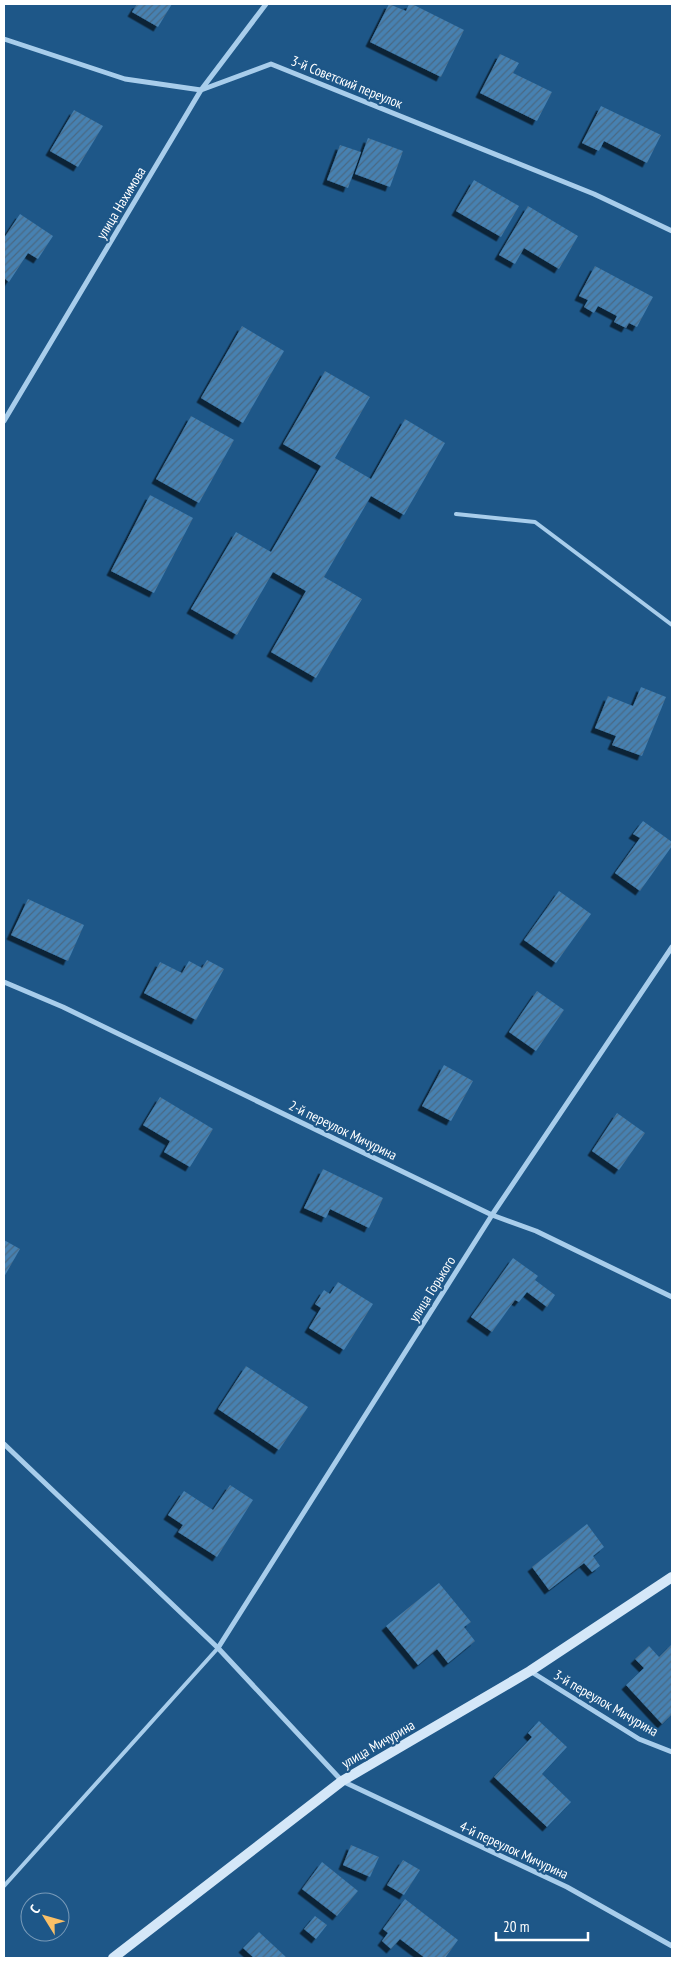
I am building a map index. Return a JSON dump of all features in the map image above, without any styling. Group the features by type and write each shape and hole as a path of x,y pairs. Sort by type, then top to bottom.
{"main road":[{"name":"улица Мичурина","path":"113,1958 342,1781 530,1671 672,1577"}],"street":[{"name":"улица Нахимова","path":"4,420 201,90 266,4"},
{"name":"3-й Советский переулок","path":"4,38 125,79 201,90 271,64 594,194 672,231"},
{"name":"улица Горького","path":"218,1648 492,1215 672,947"},
{"name":"2-й переулок Мичурина","path":"4,982 72,1011 492,1215 536,1231 672,1297"},
{"path":"4,1444 218,1648 342,1781"},
{"name":"3-й переулок Мичурина","path":"530,1671 639,1739 672,1752"},
{"name":"4-й переулок Мичурина","path":"342,1781 567,1887 672,1946"}],"lane":[{"path":"456,514 535,522 672,625"},
{"path":"4,1886 218,1648"}],"building":[{"path":"137,4 172,4 158,27 132,12"},
{"path":"389,4 406,11 409,4 412,4 464,30 441,77 370,42"},
{"path":"500,54 519,63 513,73 552,92 537,121 480,93"},
{"path":"601,106 661,135 647,163 604,141 599,151 582,143"},
{"path":"74,110 103,126 78,167 50,151"},
{"path":"368,138 403,151 390,187 355,174"},
{"path":"340,145 361,152 348,188 327,180"},
{"path":"474,180 519,206 501,237 456,211"},
{"path":"528,206 578,236 559,269 524,248 515,264 499,255"},
{"path":"20,214 53,236 38,259 28,253 9,282 4,278 4,238"},
{"path":"595,266 653,297 637,327 629,323 626,328 614,322 617,316 598,306 594,313 584,307 588,300 579,296"},
{"path":"242,326 284,351 243,423 201,398"},
{"path":"325,371 370,397 335,458 371,479 405,419 445,443 404,515 371,496 324,577 362,599 316,678 271,652 306,591 273,572 237,635 191,609 236,532 271,552 321,466 283,444"},
{"path":"191,416 234,440 199,503 156,479"},
{"path":"150,495 193,518 154,593 111,571"},
{"path":"641,687 666,697 642,756 612,745 616,736 595,728 608,696 633,706"},
{"path":"643,821 672,842 672,846 640,891 615,873 640,838 633,834"},
{"path":"559,891 591,914 556,963 524,940"},
{"path":"28,899 84,925 68,961 11,935"},
{"path":"207,960 224,969 196,1020 144,993 160,962 182,973 189,961 202,968"},
{"path":"537,991 564,1010 536,1051 509,1032"},
{"path":"444,1065 473,1081 451,1121 422,1106"},
{"path":"160,1097 213,1129 190,1167 164,1152 170,1141 143,1125"},
{"path":"617,1113 645,1133 619,1170 592,1151"},
{"path":"323,1169 383,1198 369,1228 330,1209 326,1218 304,1208"},
{"path":"4,1240 20,1249 4,1277"},
{"path":"513,1258 538,1276 535,1280 555,1295 547,1307 527,1292 519,1302 515,1300 492,1332 471,1317"},
{"path":"338,1282 373,1304 344,1350 309,1328 321,1308 315,1304 324,1290 330,1294"},
{"path":"246,1366 308,1407 279,1450 218,1409"},
{"path":"230,1485 253,1500 217,1557 178,1532 183,1525 168,1515 184,1491 213,1510"},
{"path":"587,1524 604,1547 593,1556 600,1566 592,1572 584,1563 549,1590 532,1567"},
{"path":"439,1583 471,1622 464,1627 475,1641 448,1663 437,1649 418,1665 386,1626"},
{"path":"672,1644 672,1714 662,1724 626,1685 644,1668 635,1659 649,1646 659,1657"},
{"path":"539,1721 567,1747 542,1774 571,1802 547,1827 494,1777 532,1737 528,1733"},
{"path":"351,1845 379,1857 370,1877 343,1865"},
{"path":"403,1860 420,1870 404,1895 387,1885"},
{"path":"322,1862 358,1891 337,1916 302,1889"},
{"path":"405,1899 458,1940 445,1958 425,1958 400,1939 391,1949 382,1941 388,1933 383,1929"},
{"path":"315,1916 327,1925 316,1939 304,1929"},
{"path":"259,1932 287,1958 254,1958 243,1948"}]}
